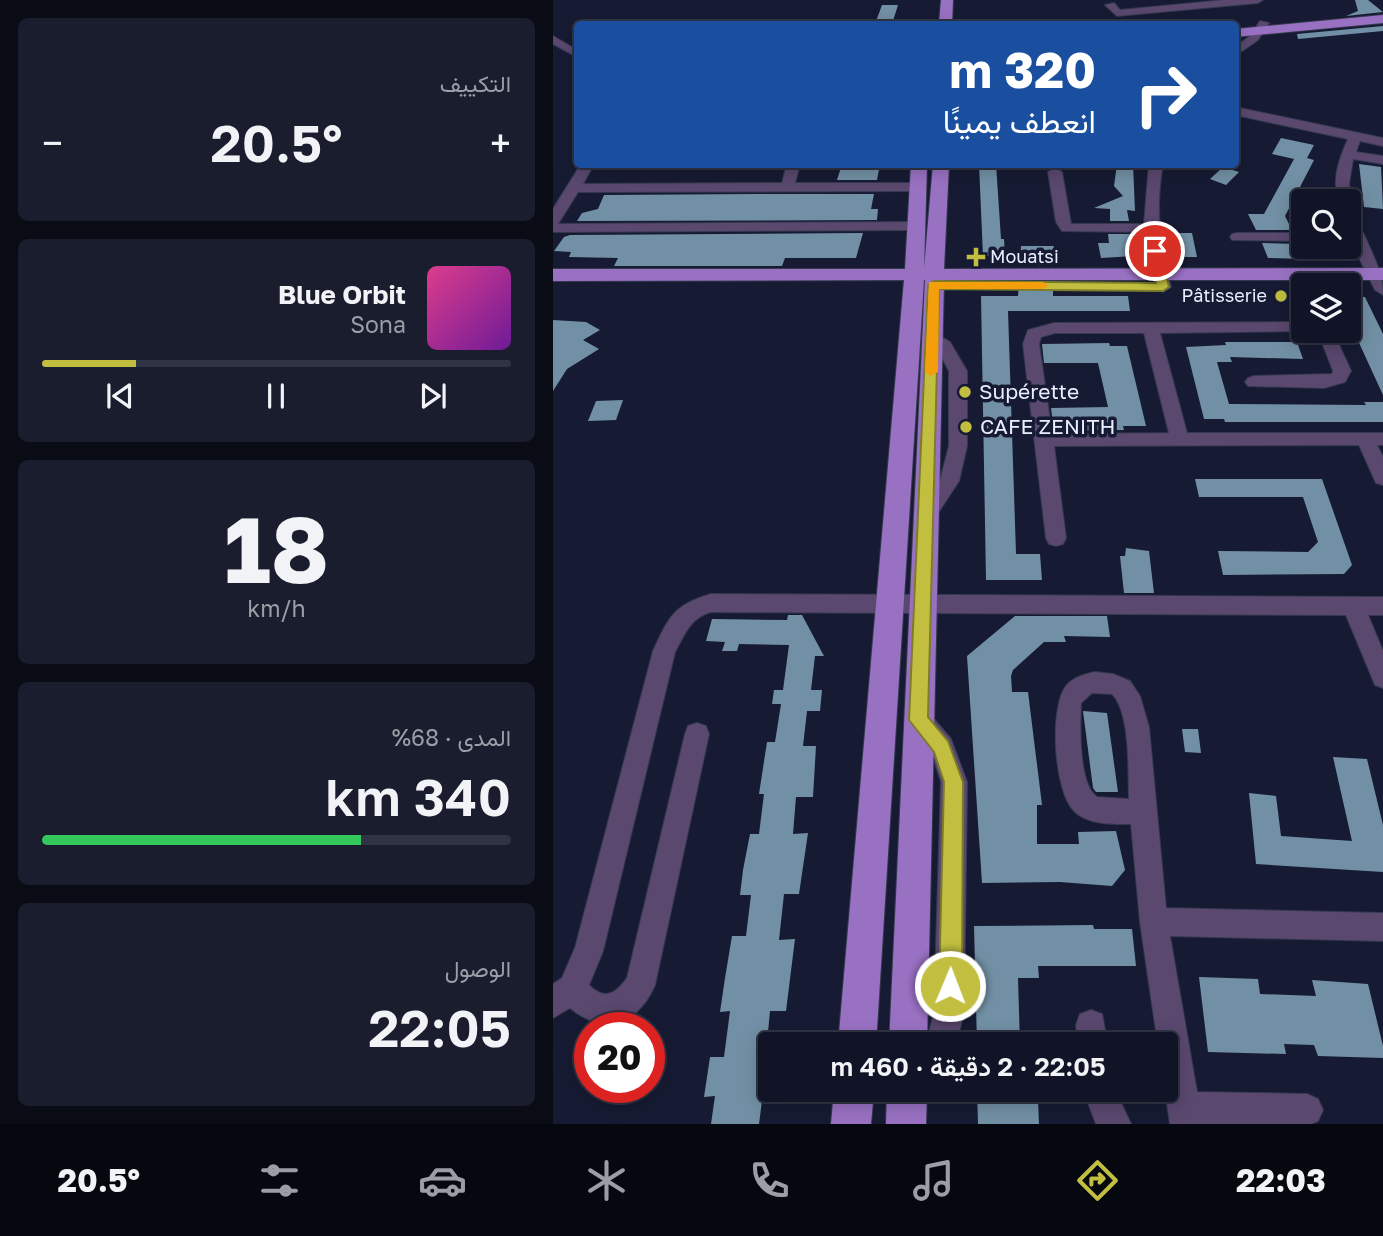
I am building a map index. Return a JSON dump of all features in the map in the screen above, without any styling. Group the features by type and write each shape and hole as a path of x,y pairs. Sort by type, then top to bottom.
{"main road":[{"path":"946,21 947,0"},
{"path":"1239,32 1263,26 1383,13"},
{"path":"1239,26 1383,19"},
{"path":"858,1032 891,602 924,279 940,168"},
{"path":"908,1032 932,336 915,226 918,176"},
{"path":"553,275 1381,282"},
{"path":"553,282 924,279"},
{"path":"1161,280 1291,286"},
{"path":"1361,285 1381,282"},
{"path":"851,1124 853,1102"}],"street":[{"path":"1110,5 1117,13 1258,0"},
{"path":"1239,49 1263,26"},
{"path":"553,39 574,52"},
{"path":"1239,112 1383,142"},
{"path":"1342,189 1347,154 1356,136"},
{"path":"1347,154 1383,160"},
{"path":"553,221 586,168"},
{"path":"787,188 793,168"},
{"path":"1155,168 1151,189 1150,228 1161,280"},
{"path":"1055,172 1063,222 1067,228 1150,228"},
{"path":"575,188 787,188 918,176"},
{"path":"553,228 915,226"},
{"path":"1237,237 1291,237"},
{"path":"1361,250 1381,282"},
{"path":"1056,538 1031,344 1034,334 1054,328 1291,327"},
{"path":"1151,328 1180,439"},
{"path":"1254,382 1324,382 1339,378 1342,371 1330,343"},
{"path":"1042,440 1374,439 1383,478"},
{"path":"697,734 640,985 623,1006 608,1011 595,1009 562,995 589,951 664,651 683,616 697,607 711,603 891,602 1383,606"},
{"path":"1353,606 1383,678"},
{"path":"1143,812 1093,809 1084,805 1074,791 1069,703 1074,691 1083,685 1095,682 1110,684 1123,688 1130,697 1135,719 1154,922 1184,1115 1307,1110"},
{"path":"919,720 942,747 954,782 949,1012 944,1032"},
{"path":"1154,922 1383,927"},
{"path":"1102,1102 1115,1124"}],"building":[{"path":"1355,0 1368,0 1383,12 1346,16 1358,11"},
{"path":"882,5 898,5 893,21 876,21"},
{"path":"1383,26 1383,31 1298,39 1297,34"},
{"path":"1281,138 1314,145 1307,158 1314,160 1299,189 1291,189 1291,204 1285,216 1291,230 1256,230 1248,214 1264,214 1294,159 1272,154"},
{"path":"1359,164 1381,167 1383,209 1364,207"},
{"path":"841,168 879,168 877,180 837,180"},
{"path":"979,168 996,168 1001,239 1004,239 1005,256 983,256"},
{"path":"1116,168 1133,168 1135,211 1127,210 1129,221 1110,221 1110,209 1094,208 1123,196 1114,186"},
{"path":"1222,168 1239,172 1226,185 1210,179"},
{"path":"874,194 871,209 878,209 877,220 577,221 582,213 598,209 604,195"},
{"path":"863,233 856,258 785,258 782,266 614,266 618,258 569,257 571,252 554,251 564,237 570,235"},
{"path":"1171,233 1192,233 1197,257 1175,257 1174,253 1170,253 1166,236 1172,236"},
{"path":"1108,234 1132,234 1136,252 1133,252 1134,256 1101,258 1098,243 1109,243"},
{"path":"1262,243 1291,244 1291,259 1268,258"},
{"path":"1021,246 1054,246 1053,266 1020,266"},
{"path":"1019,283 1053,283 1053,296 1128,296 1130,311 1008,311 1016,554 1040,554 1042,580 986,580 981,296 1018,296"},
{"path":"1361,297 1365,297 1383,334 1383,395 1359,343"},
{"path":"553,320 586,322 600,330 583,340 599,349 567,369 553,391"},
{"path":"1225,342 1297,343 1303,359 1230,357 1232,362 1217,362 1229,404 1366,405 1364,402 1383,402 1383,422 1225,422 1224,419 1204,419 1186,347 1226,345"},
{"path":"1109,343 1110,346 1127,346 1146,426 1123,426 1124,430 1054,431 1051,408 1108,407 1098,363 1044,363 1042,344"},
{"path":"623,400 616,420 588,421 596,401"},
{"path":"1195,479 1322,479 1352,565 1344,574 1223,575 1218,551 1308,552 1318,542 1303,497 1199,497"},
{"path":"1126,548 1149,551 1154,593 1124,593 1120,556 1125,556"},
{"path":"788,615 802,615 824,656 815,656 811,690 822,690 820,711 807,711 803,746 816,746 813,797 796,797 793,834 808,833 799,894 784,894 779,940 795,939 786,1011 770,1011 768,1032 758,1032 758,1102 762,1102 759,1124 711,1124 715,1096 704,1097 710,1057 724,1057 730,1011 720,1012 725,978 732,936 746,936 751,895 740,895 743,870 750,834 759,834 764,794 759,794 767,742 775,742 781,704 772,704 774,690 783,690 789,645 739,644 737,651 722,651 725,642 706,641 712,619 787,620"},
{"path":"1015,616 1107,616 1110,637 1064,636 1066,642 1044,642 1013,670 1011,676 1012,692 1028,692 1042,805 1037,805 1037,844 1079,844 1078,832 1116,831 1125,870 1112,886 1060,882 982,883 967,656"},
{"path":"1083,711 1107,713 1118,792 1096,792 1093,788"},
{"path":"1182,729 1198,729 1201,753 1185,752"},
{"path":"1333,757 1367,759 1383,825 1383,872 1256,864 1249,793 1276,796 1281,836 1352,841"},
{"path":"1093,925 1094,929 1132,929 1136,966 1038,966 1039,978 1018,978 1020,1032 977,1032 974,926"},
{"path":"1199,977 1258,979 1260,994 1316,996 1312,980 1368,984 1383,1046 1383,1058 1318,1056 1314,1045 1284,1044 1286,1054 1208,1052"},
{"path":"977,1102 1038,1102 1039,1124 978,1124"}],"slow traffic":[{"path":"931,372 934,285 1043,286"}],"place":[{"name":"Mouatsi","path":"976,257"},
{"name":"Pâtisserie","path":"1281,296"},
{"name":"Supérette","path":"965,392"},
{"name":"CAFE ZENITH","path":"966,427"}],"route":[{"path":"950,986 954,782 942,747 932,732 919,720 934,285 1163,287 1155,251"}]}
